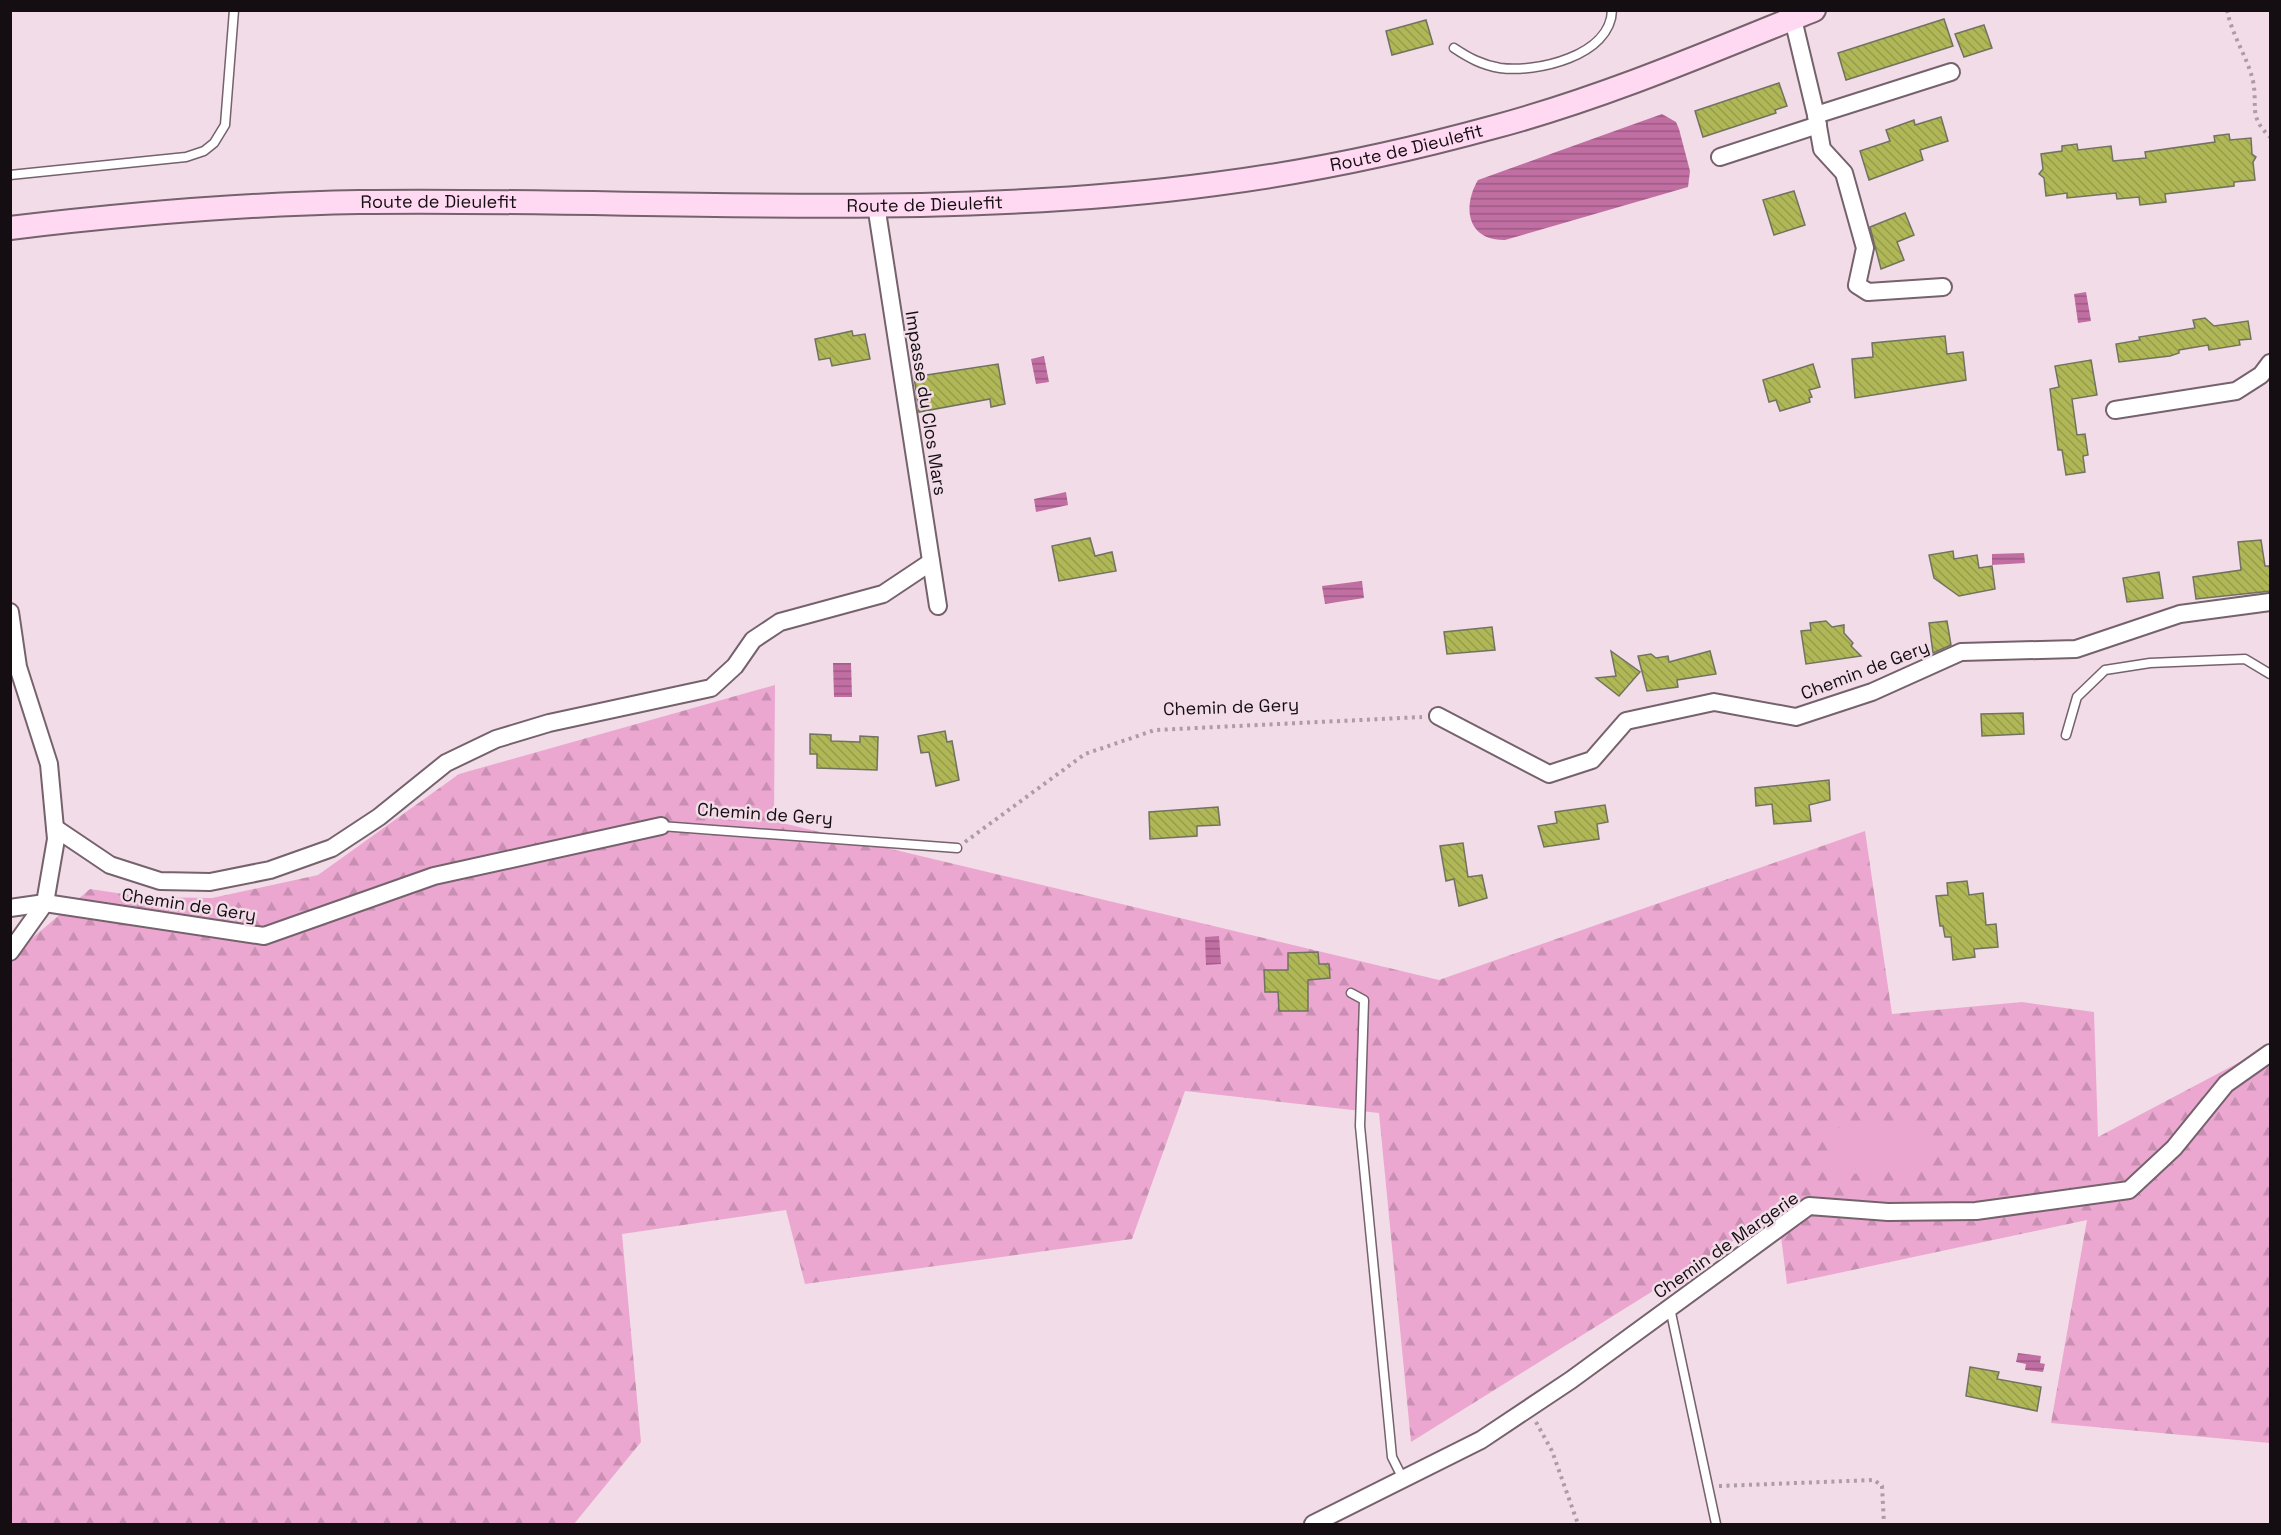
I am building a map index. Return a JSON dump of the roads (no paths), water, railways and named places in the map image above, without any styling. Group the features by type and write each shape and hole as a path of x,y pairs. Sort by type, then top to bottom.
{"main road":[{"name":"Route de Dieulefit","path":"10,228 224,206 326,203 876,205 1083,197 1214,184 1343,163 1498,127 1619,86 1799,15"}],"street":[{"path":"1799,15 1822,149 1844,173 1865,248 1857,285 1868,292 1943,287"},
{"path":"1720,158 1951,72"},
{"name":"Impasse du Clos Mars","path":"876,205 938,606"},
{"path":"2115,410 2236,391 2261,375 2271,363"},
{"path":"55,828 110,865 160,881 210,882 270,870 332,848 379,817 446,763 496,739 549,723 711,688 735,666 753,640 780,622 882,594 931,562"},
{"name":"Chemin de Gery","path":"1438,716 1549,774 1592,760 1626,721 1714,702 1797,717 1872,692 1960,652 2076,649 2180,614 2271,602"},
{"path":"10,612 18,667 49,764 56,839 45,903 10,952"},
{"name":"Chemin de Gery","path":"10,908 45,903 264,936 434,876 661,826"},
{"name":"Chemin de Margerie","path":"1313,1524 1481,1440 1670,1308 1809,1206 1888,1212 1976,1211 2129,1190 2174,1148 2226,1084 2271,1053"}],"lane":[{"path":"10,175 186,157 210,147 225,125 234,10"},
{"path":"1454,48 1477,62 1498,68 1543,67 1592,46 1608,29 1612,10"},
{"path":"2066,735 2077,698 2105,670 2150,663 2245,659 2271,674"},
{"name":"Chemin de Gery","path":"661,826 957,848"},
{"path":"1351,993 1364,1000 1360,1126 1364,1183 1392,1457 1403,1479"},
{"path":"1670,1308 1716,1524"}]}
